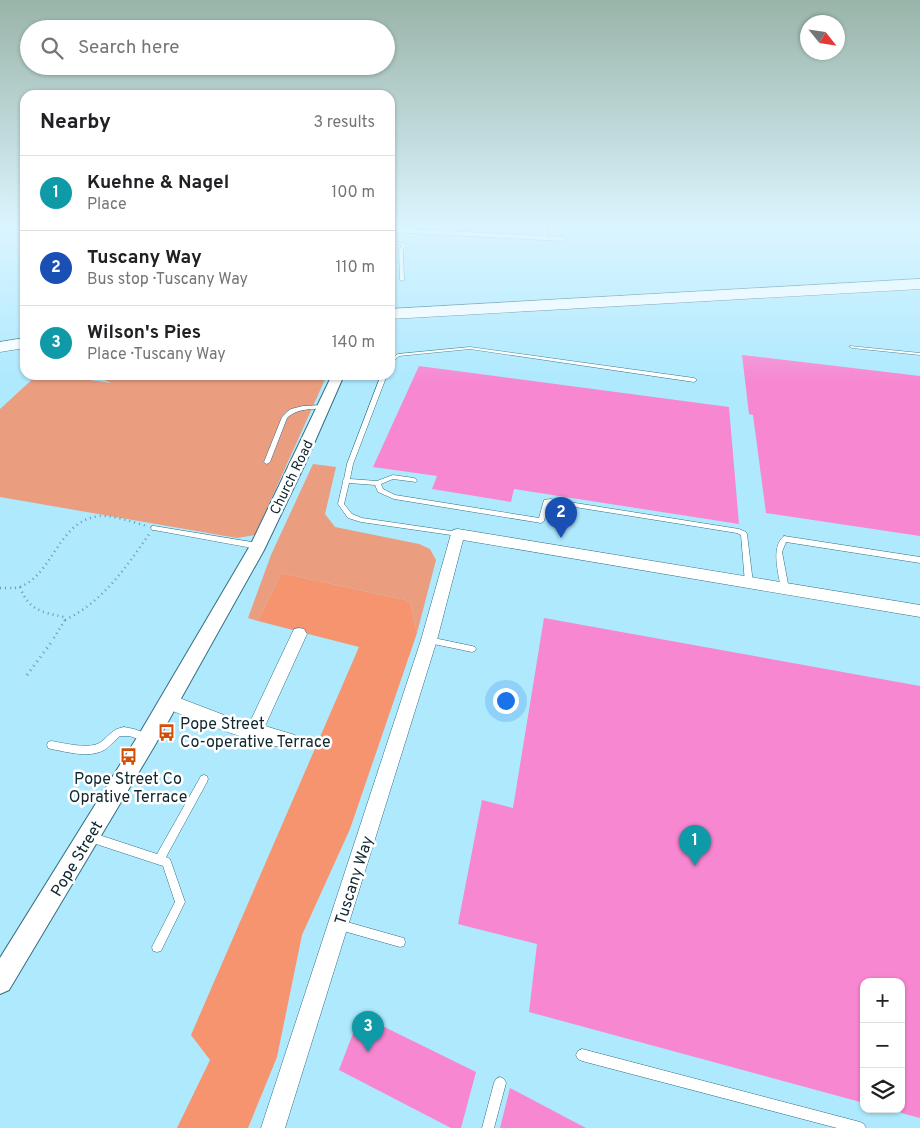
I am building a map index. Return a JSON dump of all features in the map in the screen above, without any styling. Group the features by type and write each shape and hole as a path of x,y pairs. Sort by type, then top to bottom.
{"highway":[{"path":"395,314 920,284"},
{"path":"395,324 920,296"},
{"path":"0,347 20,344"},
{"path":"0,358 20,356"}],"street":[{"name":"Church Road","path":"240,578 258,546 325,407 336,380"},
{"path":"458,534 920,611"},
{"name":"Tuscany Way","path":"273,1128 429,640 458,534"},
{"name":"Pope Street","path":"0,981 90,837 240,578"},
{"path":"254,732 299,634"},
{"path":"168,702 254,732 289,741"}],"lane":[{"path":"852,347 920,354"},
{"path":"395,358 398,355 470,348 694,380"},
{"path":"382,380 350,464 341,504 350,516 369,522 458,534"},
{"path":"267,462 288,412 296,409 325,407"},
{"path":"345,481 378,483 393,477 414,480"},
{"path":"378,483 380,490 394,497 541,521 546,502 550,501 739,531 744,534 749,583"},
{"path":"154,528 258,546"},
{"path":"786,589 779,552 784,538 920,560"},
{"path":"429,640 472,649"},
{"path":"51,745 80,751 88,750 103,746 117,732 126,730 148,738"},
{"path":"160,859 204,779"},
{"path":"90,837 167,862 180,902 157,947"},
{"path":"338,924 400,942"},
{"path":"582,1055 860,1128"},
{"path":"488,1128 500,1083"}],"path":[{"path":"0,588 20,587 35,577 72,529 90,518 106,518 154,528 105,593 79,613 66,620 62,629 27,675"},
{"path":"20,587 29,606 64,617 66,620"}],"shaded area":[{"path":"32,380 90,380 111,383 104,380 325,380 255,535 237,538 0,497 0,409"},
{"path":"313,464 336,467 325,514 335,527 419,544 430,549 436,560 417,633 410,601 281,573 258,621 248,618 271,555"},
{"path":"281,573 410,601 417,633 350,829 302,935 277,1057 248,1128 177,1128 210,1060 191,1035 359,647 258,621"}],"building":[{"path":"742,355 920,376 920,536 766,513 753,415 749,414"},
{"path":"419,366 729,407 739,524 514,489 511,502 432,489 437,476 373,467"},
{"path":"544,618 920,686 920,1118 901,1113 905,1113 905,978 860,978 860,1102 529,1012 537,944 458,924 482,800 513,808"},
{"path":"360,1015 476,1072 461,1128 451,1128 339,1070"},
{"path":"510,1088 586,1128 500,1128"}],"place":[{"name":"Tuscany Way","path":"561,538"},
{"name":"Pope Street Co-operative Terrace","path":"166,732"},
{"name":"Pope Street Co Oprative Terrace","path":"128,756"},
{"name":"Kuehne & Nagel","path":"695,866"},
{"name":"Wilson's Pies","path":"368,1052"}]}
